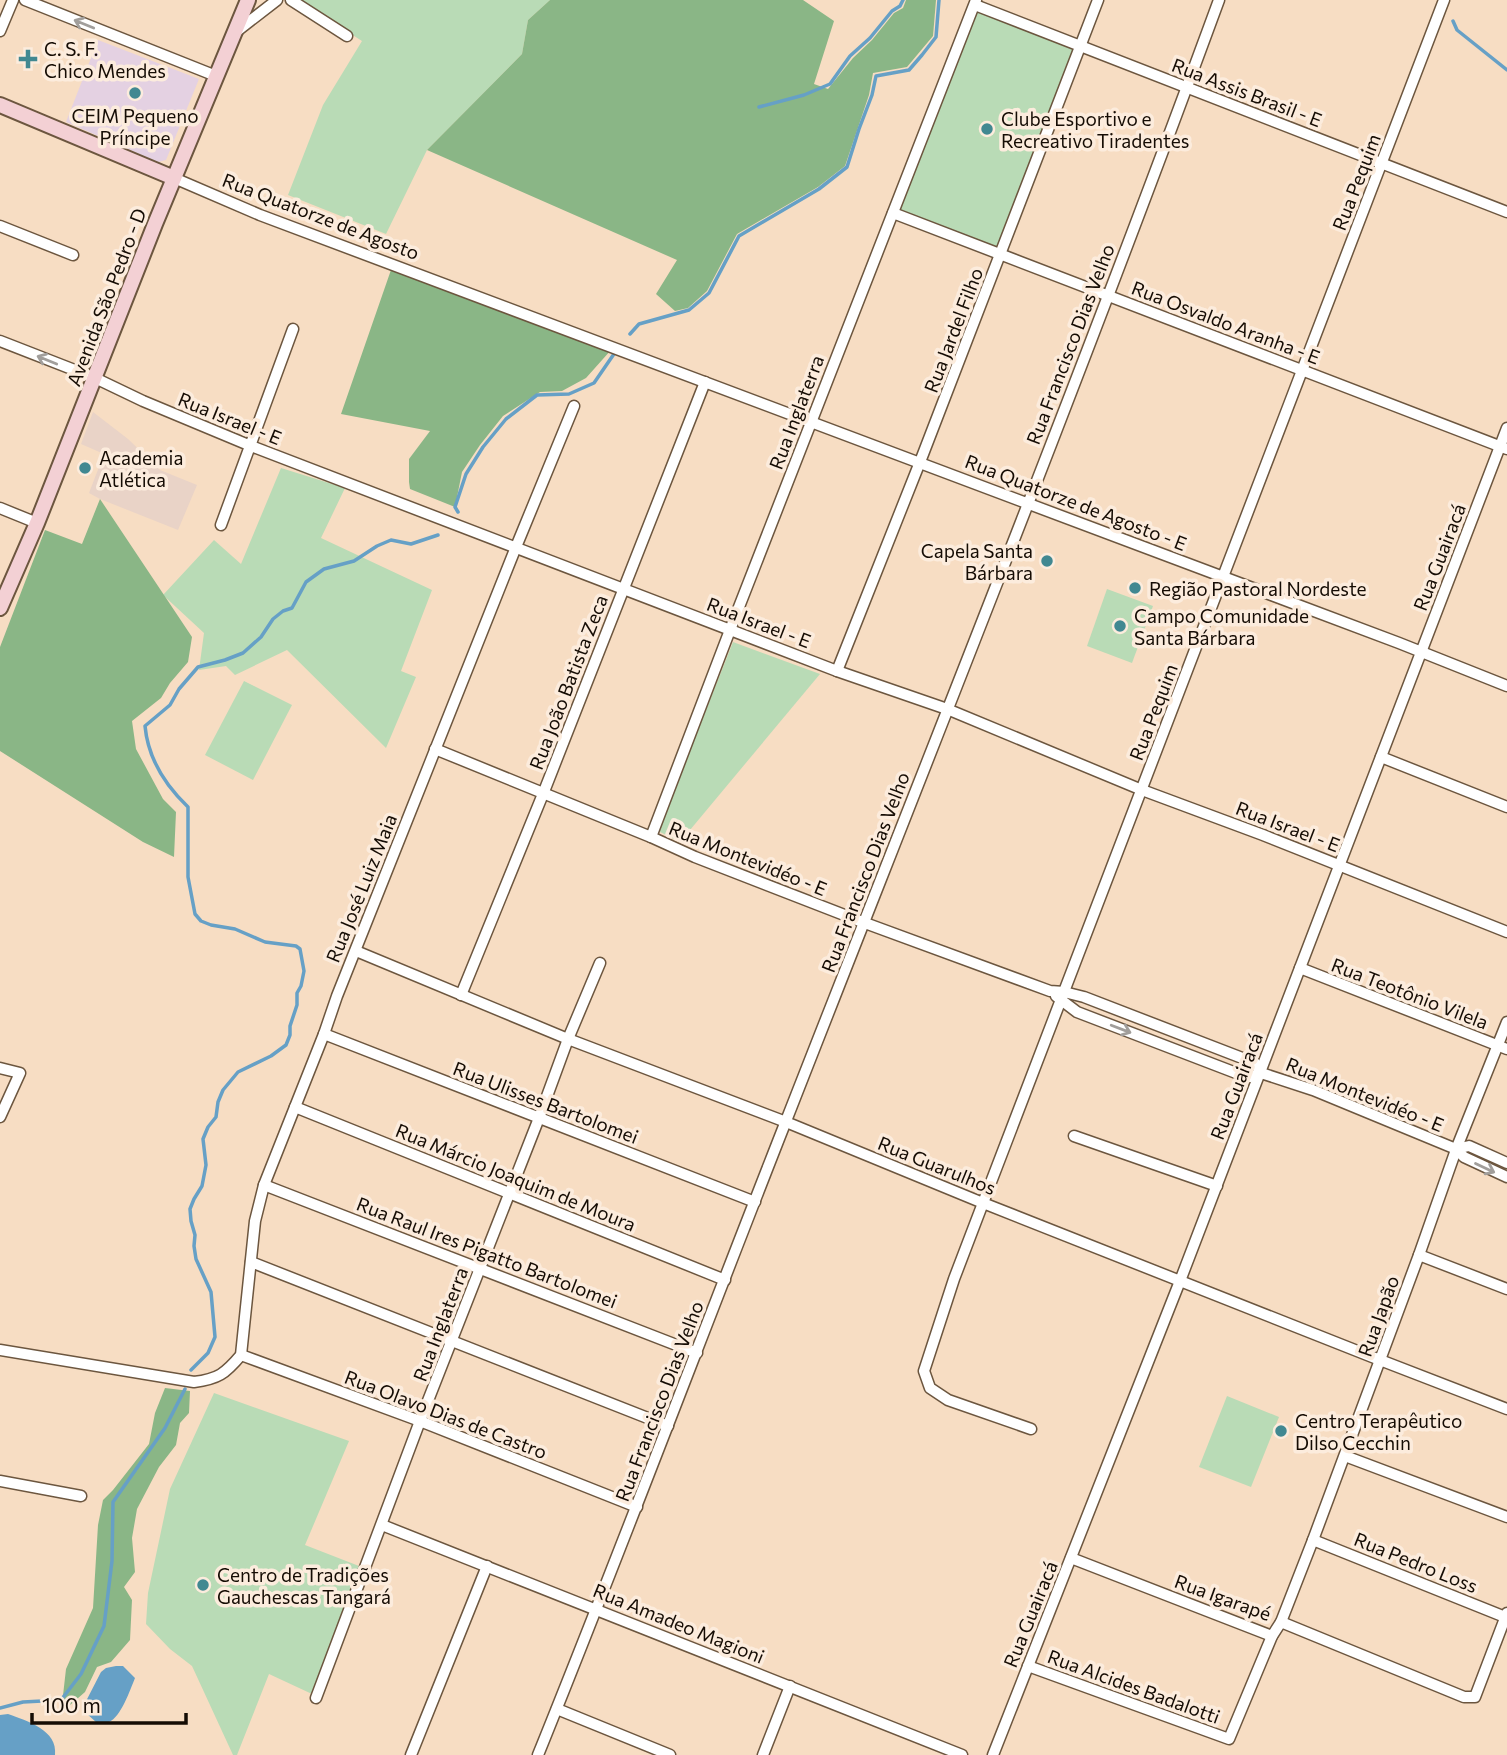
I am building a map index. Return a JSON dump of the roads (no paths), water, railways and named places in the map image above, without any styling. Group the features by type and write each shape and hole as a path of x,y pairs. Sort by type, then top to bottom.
{"street":[{"path":"0,31 13,0"},
{"path":"25,0 216,76"},
{"name":"Avenida São Pedro - D","path":"0,608 37,523 248,0"},
{"path":"234,33 277,0"},
{"path":"291,0 347,36"},
{"name":"Rua Jardel Filho","path":"837,671 1098,0"},
{"name":"Rua Francisco Dias Velho","path":"538,1755 1028,503 1219,0"},
{"name":"Rua Pequim","path":"1031,1429 948,1400 930,1388 924,1371 954,1279 1444,0"},
{"name":"Rua Assis Brasil - E","path":"975,2 1507,212"},
{"name":"Rua Inglaterra","path":"651,837 975,2"},
{"name":"Rua Quatorze de Agosto","path":"0,105 260,215 632,355"},
{"name":"Rua Osvaldo Aranha - E","path":"893,213 1503,448"},
{"path":"0,226 73,255"},
{"path":"221,525 293,329"},
{"name":"Rua Israel - E","path":"0,341 95,378 251,446 837,671 947,709 1142,790 1507,932"},
{"name":"Rua Quatorze de Agosto - E","path":"632,355 1422,651 1507,686"},
{"name":"Rua João Batista Zeca","path":"461,995 705,382"},
{"name":"Rua José Luiz Maia","path":"241,1355 255,1221 264,1185 435,749 574,405"},
{"name":"Rua Guairacá","path":"993,1755 1261,1073 1422,651 1503,448 1507,428"},
{"path":"0,508 37,523"},
{"name":"Rua Montevidéo - E","path":"435,749 695,857 865,923 1062,996 1083,997 1250,1061 1255,1063 1261,1073"},
{"path":"1381,757 1507,807"},
{"name":"Rua Guarulhos","path":"356,951 568,1038 1507,1409"},
{"name":"Rua Inglaterra","path":"316,1698 420,1421 568,1038 600,963"},
{"name":"Rua Teotônio Vilela","path":"1300,968 1502,1048"},
{"name":"Rua Montevidéo - E","path":"1062,996 1077,1012 1244,1076 1261,1073 1313,1090 1456,1149 1464,1157 1507,1177"},
{"name":"Rua Japão","path":"1281,1622 1345,1456 1456,1149 1502,1048 1507,1022"},
{"name":"Rua Ulisses Bartolomei","path":"324,1034 755,1202"},
{"path":"0,1068 20,1073 0,1116"},
{"name":"Rua Márcio Joaquim de Moura","path":"295,1107 725,1280"},
{"path":"1074,1136 1217,1186"},
{"name":"Rua Montevidéo - E","path":"1456,1149 1469,1146 1507,1163"},
{"name":"Rua Raul Ires Pigatto Bartolomei","path":"264,1185 697,1353"},
{"path":"1419,1255 1507,1289"},
{"path":"251,1262 668,1426"},
{"path":"0,1363 3,1351 194,1382 208,1381 222,1375 241,1355"},
{"name":"Rua Olavo Dias de Castro","path":"241,1355 420,1421 637,1507"},
{"path":"1345,1456 1507,1517"},
{"path":"0,1481 81,1496"},
{"name":"Rua Amadeo Magioni","path":"382,1525 962,1755"},
{"name":"Rua Pedro Loss","path":"1313,1540 1506,1615"},
{"name":"Rua Igarapé","path":"1071,1558 1272,1636 1281,1622 1464,1697 1475,1697 1506,1615"},
{"path":"411,1755 487,1566"},
{"name":"Rua Alcides Badalotti","path":"1028,1665 1228,1739 1272,1636"},
{"path":"763,1755 790,1686"},
{"path":"556,1709 670,1755"}],"water":[{"path":"123,1666 135,1678 117,1715 109,1722 97,1723 83,1707 101,1672"},
{"path":"8,1714 32,1723 46,1733 55,1746 55,1755 0,1755 0,1715"}],"waterway":[{"path":"759,107 804,95 830,84 850,56 870,38 903,0"},
{"path":"630,334 639,324 689,310 709,293 739,236 819,189 847,167 876,76 909,70 922,55 936,37 939,0"},
{"path":"1453,21 1457,30 1507,70"},
{"path":"458,512 455,507 466,474 483,447 506,419 537,395 569,394 594,383 616,351"},
{"path":"191,1370 208,1353 215,1337 211,1292 196,1259 190,1209 202,1186 206,1165 203,1139 216,1117 223,1090 238,1072 271,1056 286,1045 304,971 300,949 296,946 265,942 235,929 211,925 201,921 195,914 188,877 188,807 172,790 159,770 150,749 145,726 170,705 179,689 198,667 243,653 261,637 273,619 292,608 306,582 324,569 354,561 391,540 411,544 438,535"},
{"path":"0,1708 23,1702 61,1700 81,1674 104,1626 112,1561 113,1502 165,1428 185,1389"}],"place":[{"name":"C. S. F. Chico Mendes","path":"28,59"},
{"name":"CEIM Pequeno Príncipe","path":"135,93"},
{"name":"Clube Esportivo e Recreativo Tiradentes","path":"987,129"},
{"name":"Academia Atlética","path":"85,468"},
{"name":"Capela Santa Bárbara","path":"1047,561"},
{"name":"Região Pastoral Nordeste","path":"1135,588"},
{"name":"Campo Comunidade Santa Bárbara","path":"1120,626"},
{"name":"Centro Terapêutico Dilso Cecchin","path":"1281,1431"},
{"name":"Centro de Tradições Gauchescas Tangará","path":"203,1585"}]}
